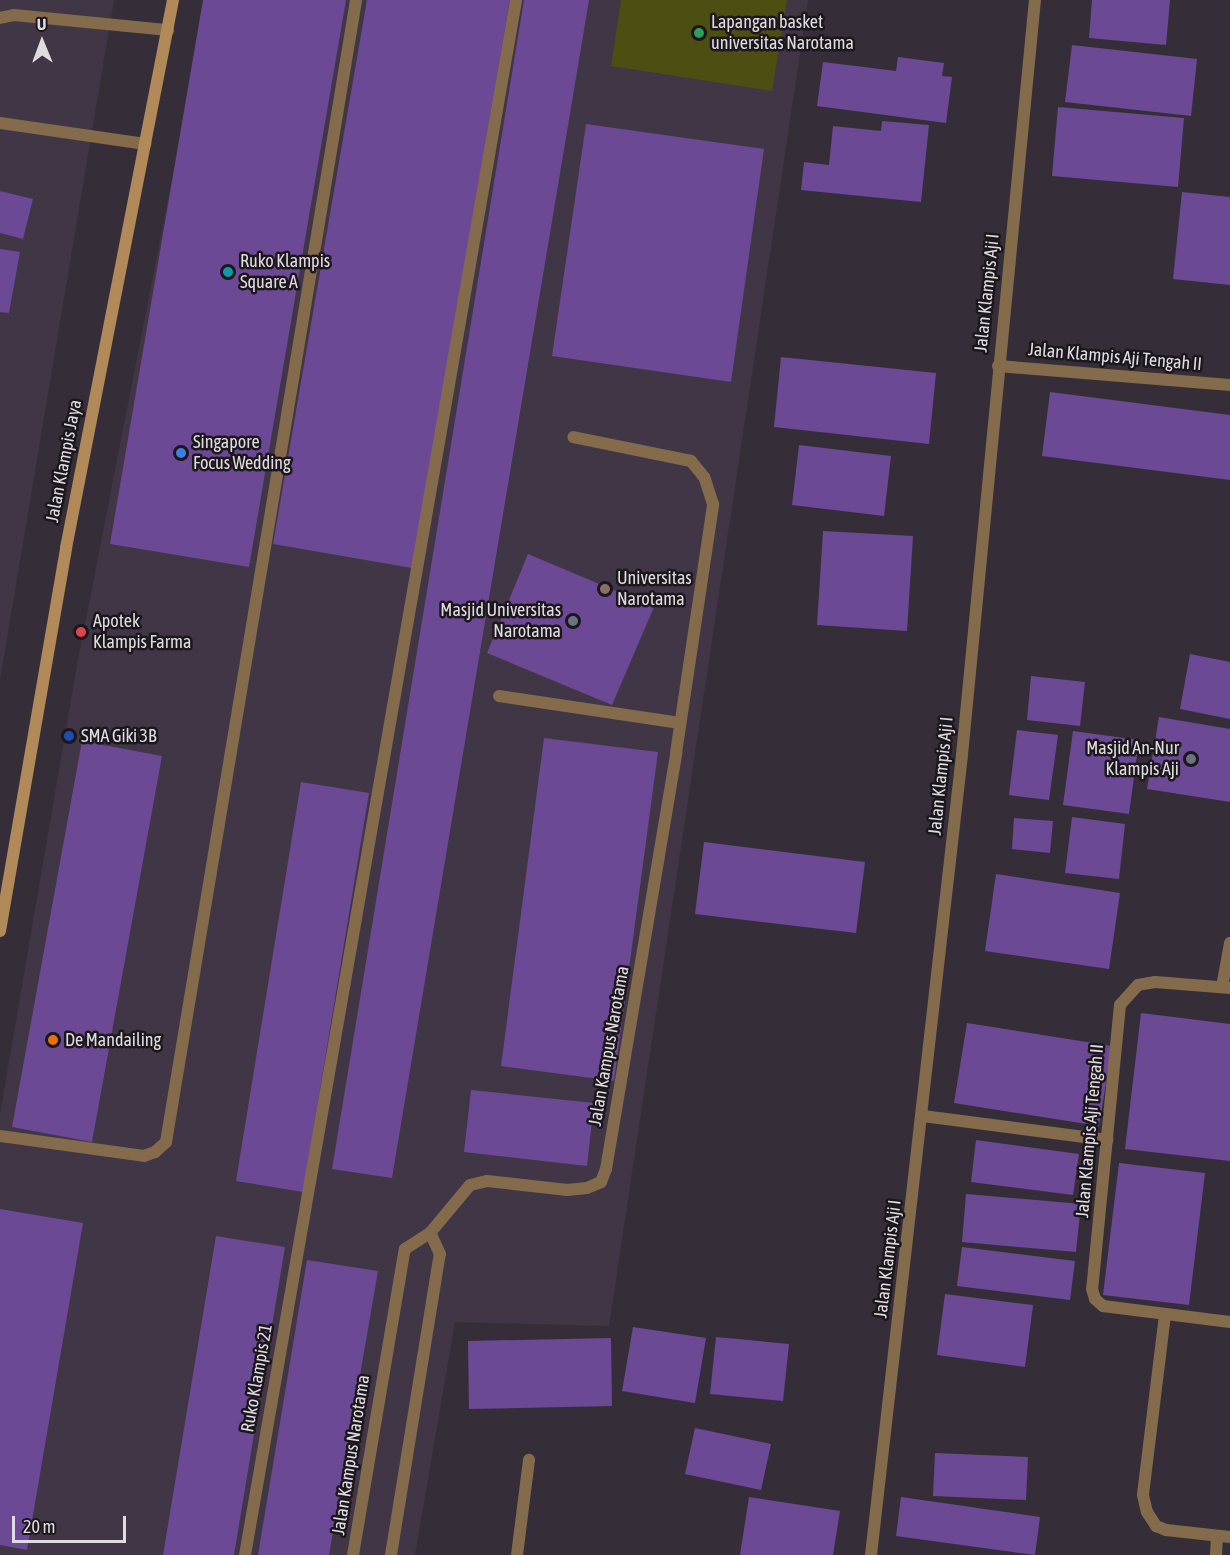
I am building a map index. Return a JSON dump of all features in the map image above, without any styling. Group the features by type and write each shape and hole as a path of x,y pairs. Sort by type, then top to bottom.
{"main road":[{"name":"Jalan Klampis Jaya","path":"0,931 66,548 173,0"}],"street":[{"path":"0,1136 144,1156 155,1152 166,1142 356,0"},
{"name":"Ruko Klampis 21","path":"245,1555 516,0"},
{"name":"Jalan Klampis Aji I","path":"871,1555 923,1116 1035,0"},
{"path":"0,18 14,15 168,30"},
{"path":"0,123 145,144"},
{"name":"Jalan Klampis Aji Tengah II","path":"998,366 1230,385"},
{"name":"Jalan Kampus Narotama","path":"353,1555 405,1249 430,1233 471,1185 487,1181 567,1190 601,1182 680,723 712,504 704,477 691,461 573,437"},
{"path":"499,696 680,723"},
{"name":"Jalan Klampis Aji Tengah II","path":"1230,943 1226,988 1155,982 1138,986 1127,993 1119,1005 1092,1289 1095,1299 1103,1306 1230,1322"},
{"path":"923,1116 1107,1140"},
{"path":"391,1555 440,1254 430,1233"},
{"path":"1165,1315 1145,1504 1156,1526 1224,1537 1216,1555"},
{"path":"517,1555 529,1460"}],"shaded area":[{"path":"0,0 114,0 0,680"},
{"path":"207,0 808,0 609,1326 455,1322 415,1555 0,1555 0,1114 77,665"},
{"name":"Lapangan basket universitas Narotama","path":"621,0 787,0 772,91 611,66"}],"building":[{"name":"Ruko Klampis Square A","path":"203,0 346,0 249,567 110,544"},
{"path":"367,0 510,0 412,568 273,544"},
{"path":"524,0 589,0 392,1178 332,1169"},
{"path":"1092,0 1170,0 1166,45 1089,38"},
{"path":"1072,45 1197,59 1191,116 1065,102"},
{"path":"898,57 944,63 942,76 952,77 946,123 817,106 823,62 896,71"},
{"path":"1058,107 1184,118 1178,187 1052,176"},
{"path":"882,121 929,125 921,202 801,190 804,162 829,165 833,126 881,131"},
{"path":"586,124 764,149 731,382 552,356"},
{"path":"0,191 33,199 23,239 0,233"},
{"path":"1182,192 1230,197 1230,285 1173,279"},
{"path":"0,249 20,252 9,313 0,312"},
{"path":"781,357 936,373 929,444 774,427"},
{"path":"1050,392 1230,415 1230,480 1042,456"},
{"path":"799,445 891,456 884,516 792,505"},
{"path":"823,531 913,536 907,631 817,625"},
{"path":"528,554 654,607 612,705 487,653"},
{"path":"1190,654 1230,662 1230,719 1180,709"},
{"path":"1031,676 1085,682 1080,726 1027,720"},
{"name":"Masjid An-Nur Klampis Aji","path":"1159,717 1230,729 1230,802 1147,789"},
{"path":"1017,730 1058,735 1049,800 1009,795"},
{"path":"1073,731 1139,740 1129,814 1063,805"},
{"path":"544,738 658,752 614,1081 501,1066"},
{"path":"82,741 162,756 92,1142 12,1127"},
{"path":"301,782 369,793 303,1192 236,1181"},
{"path":"1072,817 1125,824 1119,879 1065,873"},
{"path":"1014,818 1053,821 1050,853 1012,849"},
{"path":"704,842 865,862 856,933 695,914"},
{"path":"996,874 1120,893 1109,969 985,951"},
{"path":"1141,1013 1230,1024 1230,1161 1125,1149"},
{"path":"967,1023 1112,1046 1099,1126 954,1103"},
{"path":"471,1090 594,1103 587,1166 464,1152"},
{"path":"976,1140 1079,1154 1073,1195 971,1182"},
{"path":"1119,1163 1205,1173 1189,1305 1103,1295"},
{"path":"966,1194 1081,1204 1076,1252 962,1242"},
{"path":"0,1209 83,1223 27,1550 0,1545"},
{"path":"216,1236 285,1247 234,1555 163,1555"},
{"path":"962,1247 1075,1261 1070,1300 957,1286"},
{"path":"307,1260 378,1271 329,1555 258,1555"},
{"path":"945,1294 1033,1305 1025,1367 937,1355"},
{"path":"633,1327 706,1338 695,1403 622,1391"},
{"path":"716,1337 789,1344 783,1401 710,1394"},
{"path":"611,1338 612,1406 469,1409 468,1341"},
{"path":"695,1428 771,1444 761,1490 685,1474"},
{"path":"935,1453 1028,1457 1026,1500 933,1496"},
{"path":"749,1497 840,1511 833,1555 740,1555"},
{"path":"901,1497 1040,1517 1035,1555 896,1536"}],"place":[{"name":"Lapangan basket universitas Narotama","path":"699,33"},
{"name":"Ruko Klampis Square A","path":"228,272"},
{"name":"Singapore Focus Wedding","path":"181,453"},
{"name":"Universitas Narotama","path":"605,589"},
{"name":"Masjid Universitas Narotama","path":"573,621"},
{"name":"Apotek Klampis Farma","path":"81,632"},
{"name":"SMA Giki 3B","path":"69,736"},
{"name":"Masjid An-Nur Klampis Aji","path":"1191,759"},
{"name":"De Mandailing","path":"53,1040"}]}
